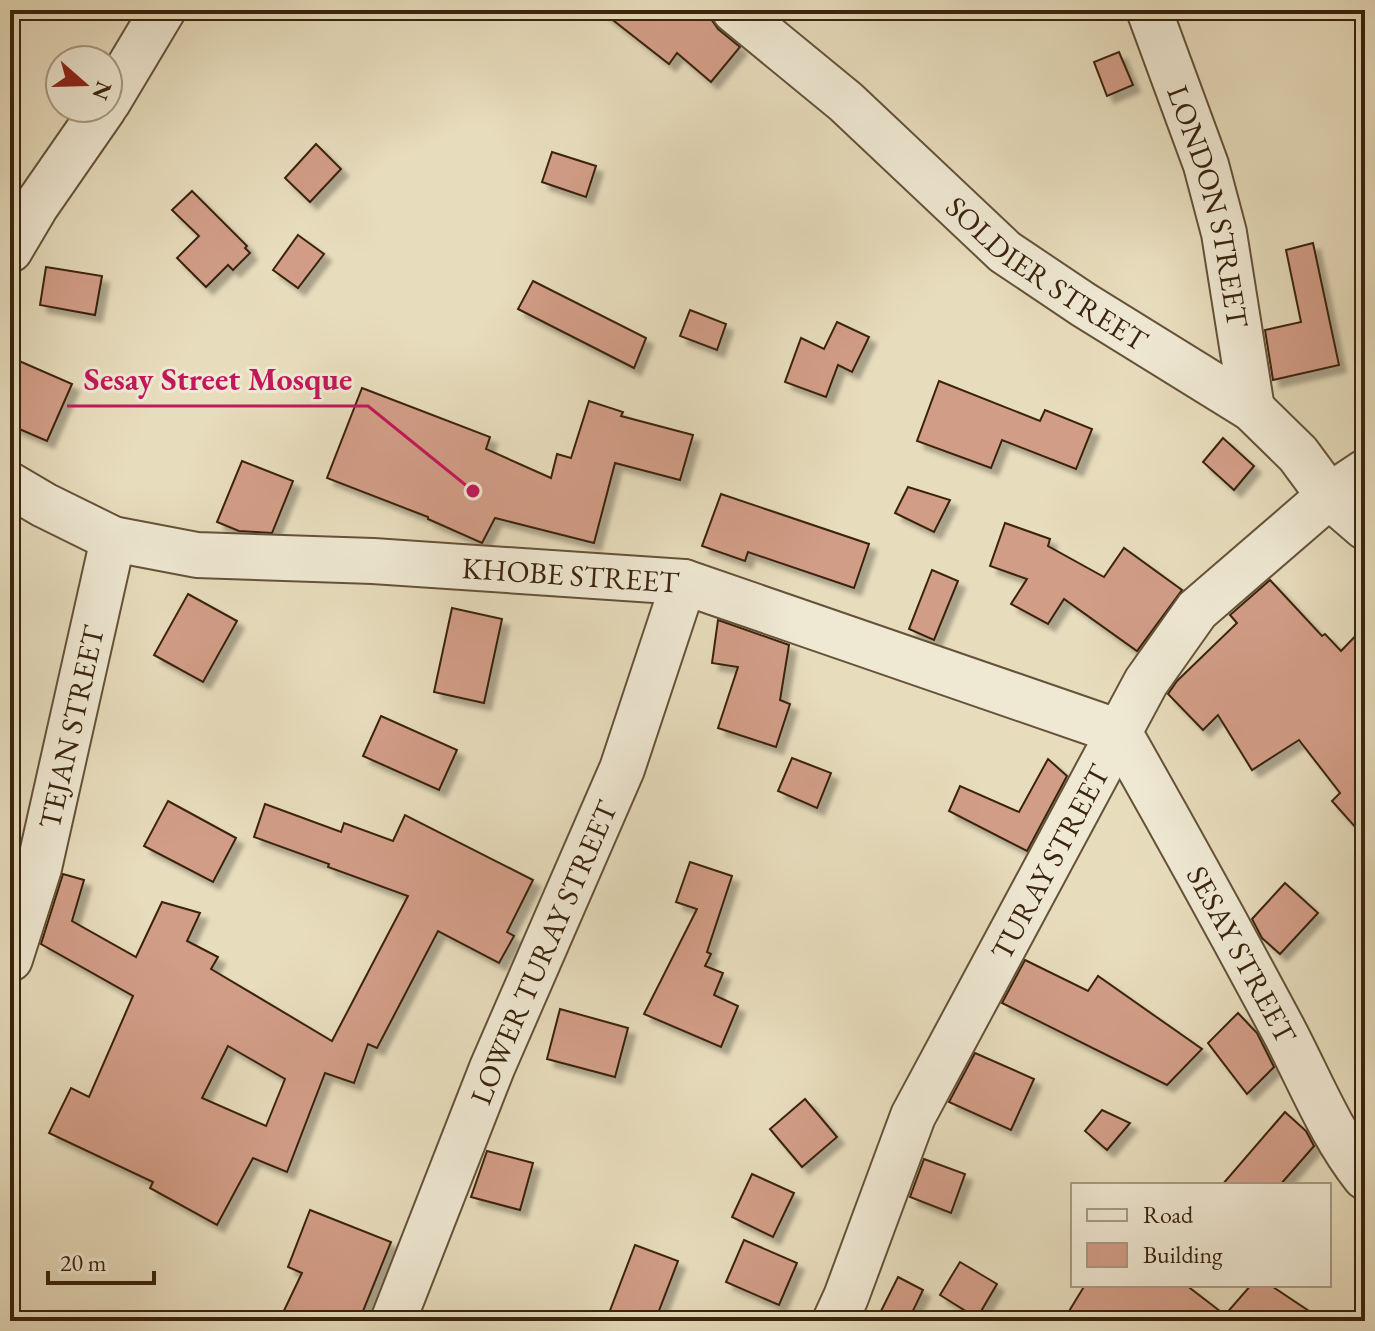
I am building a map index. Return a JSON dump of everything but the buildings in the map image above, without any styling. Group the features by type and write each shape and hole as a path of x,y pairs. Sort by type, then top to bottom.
{"street":[{"path":"124,75 163,10"},
{"name":"SOLDIER STREET","path":"734,10 846,102 1005,252 1252,409 1298,454 1329,496 1365,527"},
{"name":"LONDON STREET","path":"1149,10 1206,165 1224,233 1252,409"},
{"path":"10,250 36,206 93,124"},
{"name":"TURAY STREET","path":"835,1321 913,1116 1146,682 1197,610 1329,496 1365,472"},
{"name":"KHOBE STREET","path":"10,485 113,539 197,555 373,561 684,582 1119,732"},
{"name":"TEJAN STREET","path":"10,959 39,868 113,539"},
{"name":"LOWER TURAY STREET","path":"393,1321 492,1068 622,769 684,582"},
{"name":"SESAY STREET","path":"1119,732 1186,850 1323,1110 1365,1177"}],"place":[{"name":"Sesay Street Mosque","path":"473,491"}]}
